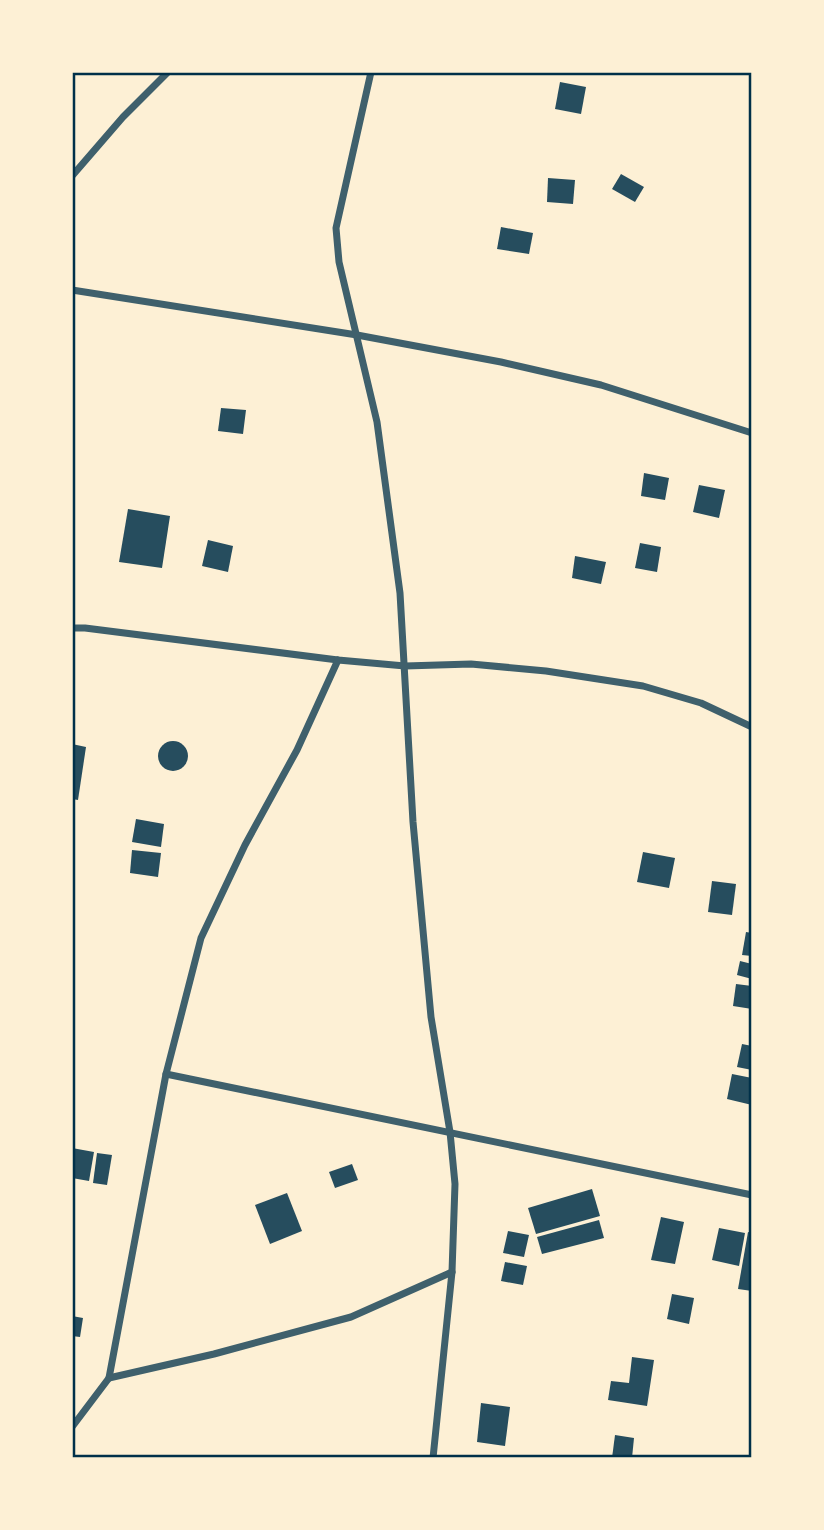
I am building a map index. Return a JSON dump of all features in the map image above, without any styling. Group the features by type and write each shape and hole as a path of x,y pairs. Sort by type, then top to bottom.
{"street":[{"path":"72,176 123,117 168,72"},
{"path":"371,72 336,228 339,262 377,422 400,593 413,822 431,1017 450,1132 455,1184 452,1272 433,1458"},
{"path":"72,290 357,335 501,362 601,385 752,433"},
{"path":"72,628 338,660 405,666 471,664 547,671 643,686 701,703 752,727"},
{"path":"72,1427 109,1378 166,1074 201,938 245,845 297,750 338,660"},
{"path":"166,1074 752,1195"},
{"path":"109,1378 214,1354 351,1317 452,1272"}],"building":[{"path":"560,82 586,87 581,114 555,109"},
{"path":"621,174 644,187 635,202 612,189"},
{"path":"548,178 575,180 573,204 547,202"},
{"path":"501,227 533,233 529,254 497,249"},
{"path":"221,408 246,410 243,434 218,431"},
{"path":"644,473 669,478 665,500 641,496"},
{"path":"699,485 725,490 719,518 693,512"},
{"path":"128,509 170,516 162,568 119,562"},
{"path":"208,540 233,546 228,572 202,566"},
{"path":"640,543 661,547 657,572 635,568"},
{"path":"575,556 606,562 601,584 572,578"},
{"path":"173,741 184,745 188,756 184,767 173,771 162,767 158,756 162,745"},
{"path":"72,744 86,747 78,800 72,799"},
{"path":"136,819 164,824 161,847 132,842"},
{"path":"132,850 161,853 158,877 130,873"},
{"path":"643,852 675,858 669,888 637,882"},
{"path":"712,881 736,884 732,915 708,912"},
{"path":"746,932 752,933 752,956 742,955"},
{"path":"740,961 752,964 752,979 737,975"},
{"path":"736,984 752,986 752,1009 733,1006"},
{"path":"742,1044 752,1046 752,1070 737,1067"},
{"path":"732,1074 752,1078 752,1105 727,1099"},
{"path":"72,1148 94,1152 89,1181 72,1178"},
{"path":"97,1153 112,1155 107,1185 93,1183"},
{"path":"352,1164 358,1180 335,1188 329,1172"},
{"path":"592,1189 600,1216 536,1234 528,1208"},
{"path":"287,1193 302,1231 270,1244 255,1205"},
{"path":"661,1217 684,1222 675,1264 651,1260"},
{"path":"599,1220 604,1238 542,1254 537,1237"},
{"path":"719,1228 745,1233 739,1266 712,1260"},
{"path":"508,1231 529,1235 524,1257 503,1253"},
{"path":"748,1232 752,1233 752,1291 738,1289"},
{"path":"505,1262 527,1266 523,1285 501,1281"},
{"path":"672,1294 694,1298 689,1324 667,1319"},
{"path":"72,1316 83,1318 80,1337 72,1336"},
{"path":"632,1357 654,1360 647,1406 608,1400 611,1381 629,1383"},
{"path":"481,1403 510,1407 505,1446 477,1442"},
{"path":"615,1435 634,1438 632,1458 612,1458"}]}
